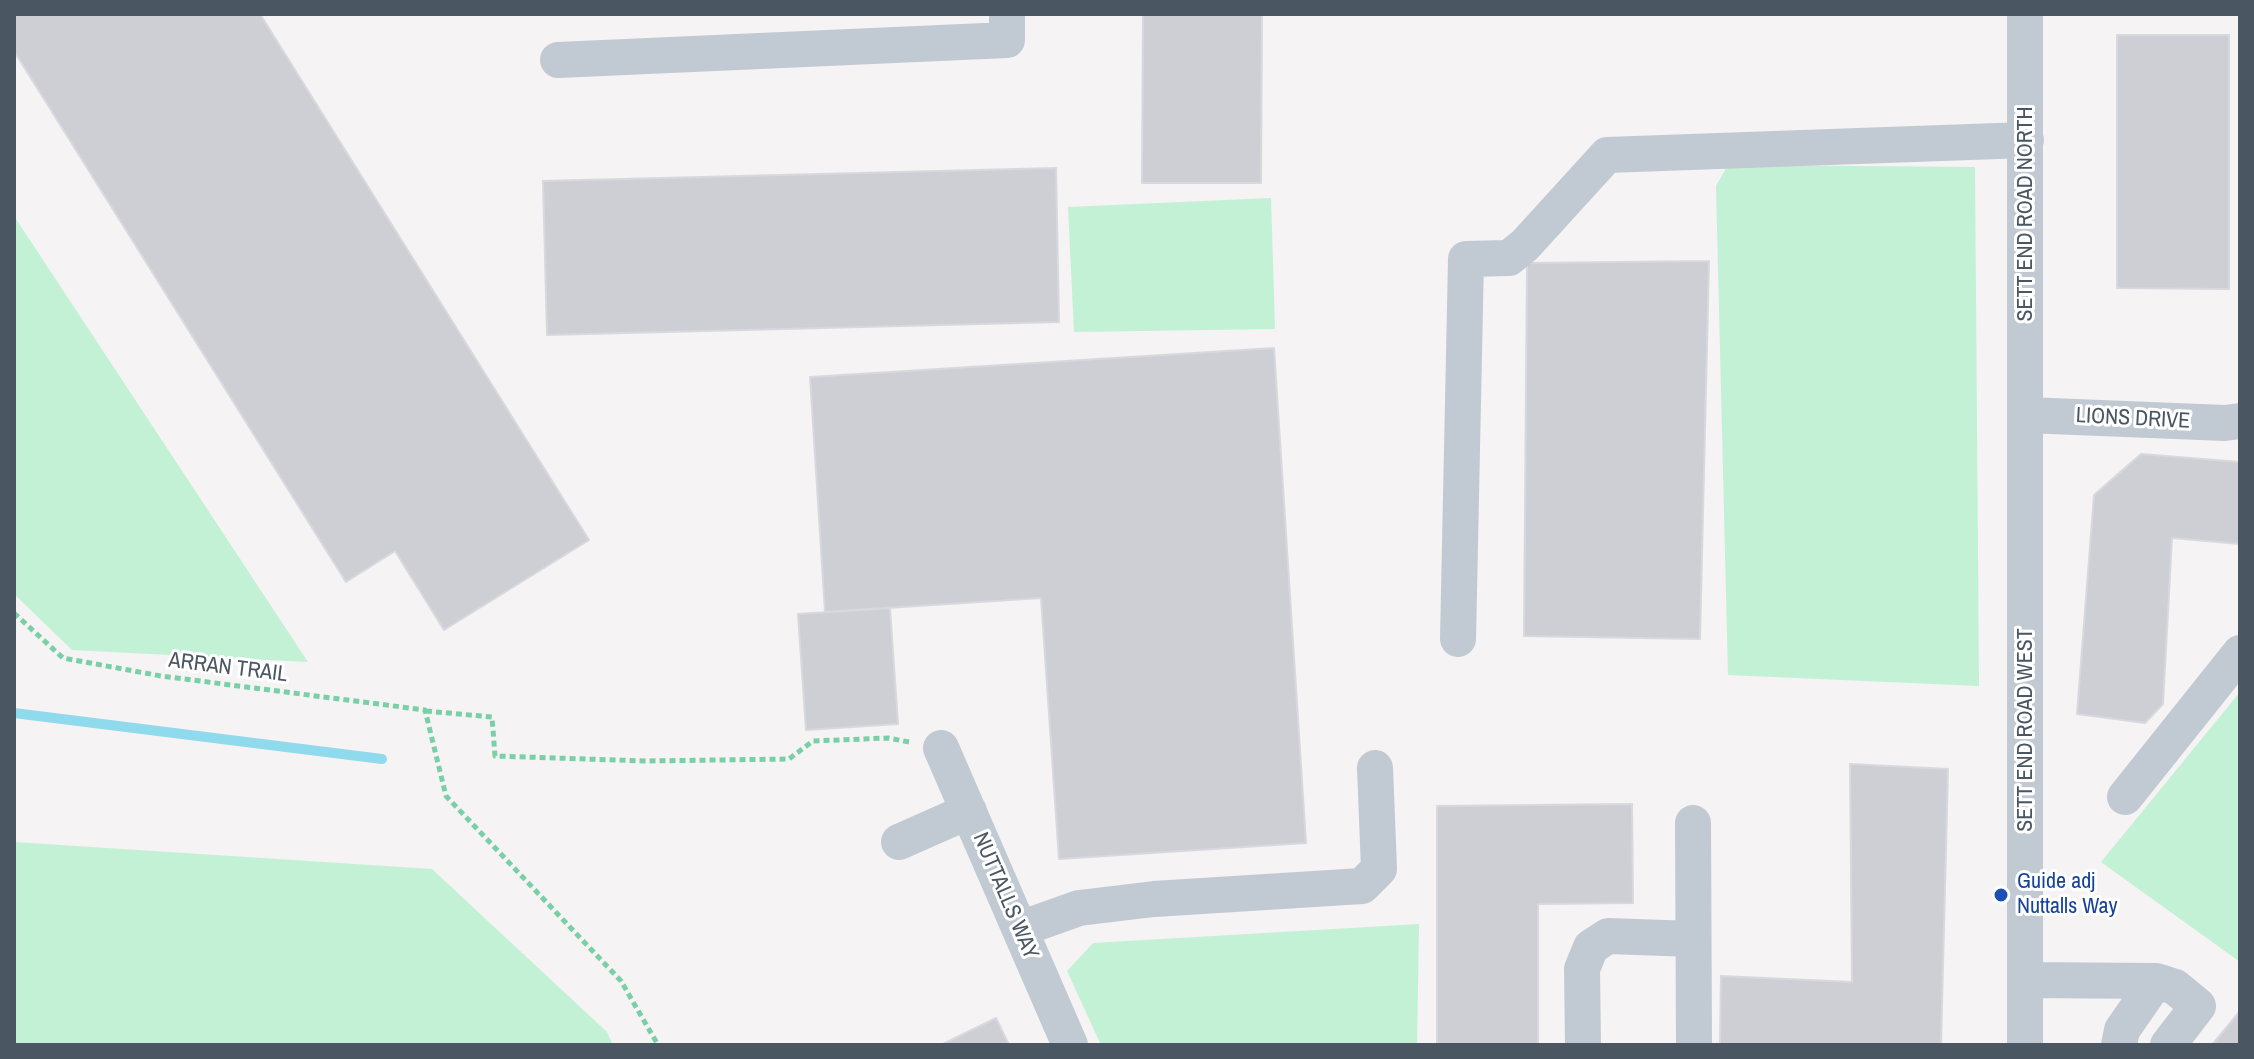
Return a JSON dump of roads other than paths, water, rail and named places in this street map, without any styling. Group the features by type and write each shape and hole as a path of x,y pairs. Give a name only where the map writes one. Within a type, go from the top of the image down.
{"street":[{"path":"558,60 1007,40 1007,14"},
{"name":"SETT END ROAD NORTH","path":"2025,14 2026,415"},
{"path":"1458,639 1466,259 1509,258 1525,245 1607,155 2026,140"},
{"name":"LIONS DRIVE","path":"2026,415 2225,423 2240,421"},
{"name":"SETT END ROAD WEST","path":"2025,1045 2026,415"},
{"path":"2125,797 2240,653"},
{"name":"NUTTALLS WAY","path":"941,748 1070,1045"},
{"path":"1020,929 1079,908 1154,899 1362,886 1379,869 1375,768"},
{"path":"899,842 969,811"},
{"path":"1693,823 1694,1045"},
{"path":"1583,1045 1582,969 1591,947 1608,936 1693,939"},
{"path":"2025,980 2156,981 2175,987 2198,1006 2168,1045"},
{"path":"2119,1045 2122,1030 2156,981"}],"waterway":[{"path":"14,713 382,759"}],"place":[{"name":"Guide adj Nuttalls Way","path":"2001,895"}]}
